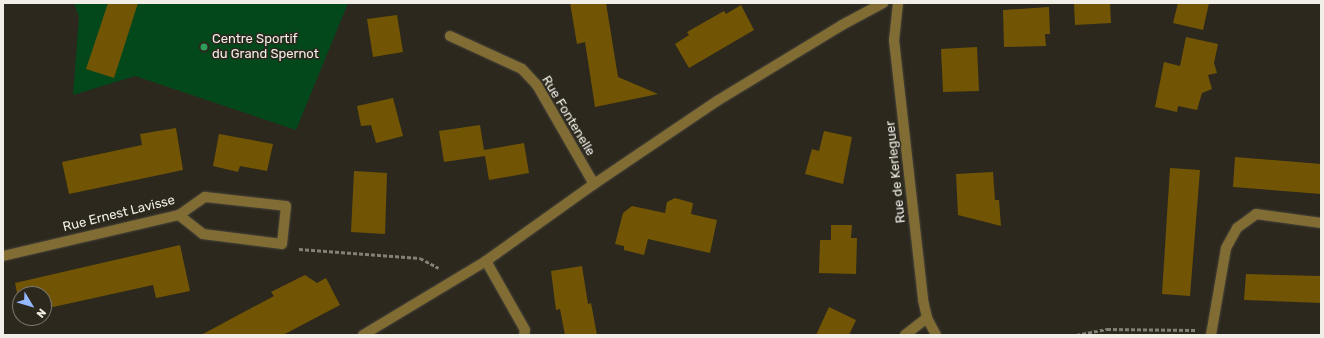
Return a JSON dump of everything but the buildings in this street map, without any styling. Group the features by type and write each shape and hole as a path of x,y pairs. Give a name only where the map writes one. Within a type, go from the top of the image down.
{"street":[{"path":"364,335 486,261 594,184 717,102 842,25 883,3"},
{"name":"Rue de Kerleguer","path":"898,3 894,40 927,318 936,335"},
{"name":"Rue Fontenelle","path":"450,36 522,69 537,85 594,184"},
{"name":"Rue Ernest Lavisse","path":"3,256 179,215 205,197 286,206 282,244"},
{"path":"1211,333 1226,248 1237,228 1256,214 1321,223"},
{"path":"179,215 203,234 282,244"},
{"path":"486,261 525,330 524,335"},
{"path":"905,335 927,318"}],"path":[{"path":"282,244 308,252 420,258 459,278"},
{"path":"1076,335 1107,329 1211,333"}],"green space":[{"name":"Centre Sportif du Grand Spernot","path":"74,3 348,3 296,130 135,76 73,95 79,17"}],"place":[{"name":"Centre Sportif du Grand Spernot","path":"204,47"}]}
